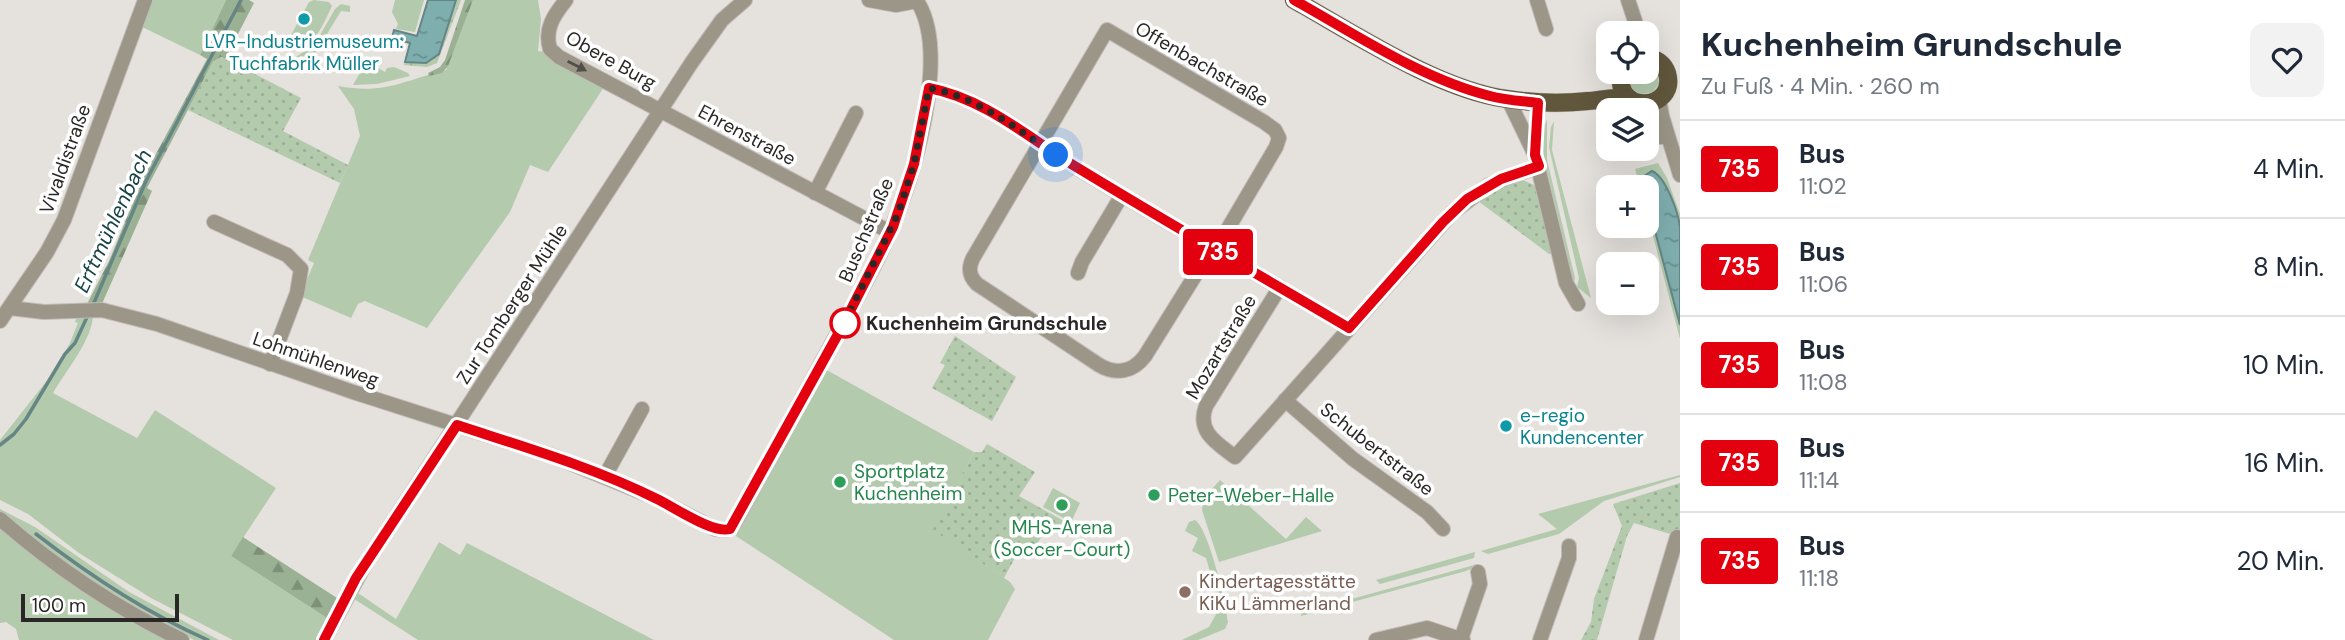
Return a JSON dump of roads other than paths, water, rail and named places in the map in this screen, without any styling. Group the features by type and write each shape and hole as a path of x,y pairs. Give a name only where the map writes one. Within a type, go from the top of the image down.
{"main road":[{"path":"1294,0 1436,76 1475,92 1538,103 1656,91"},
{"path":"1659,59 1680,60"},
{"path":"1656,91 1666,71 1659,65"},
{"path":"1569,101 1610,84"},
{"path":"1623,84 1623,91 1656,91"}],"street":[{"name":"Vivaldistraße","path":"0,321 47,253 64,220 145,0"},
{"name":"Obere Burg","path":"546,0 555,15 550,24 548,39 553,52 662,111"},
{"path":"555,15 566,0"},
{"name":"Zur Tomberger Mühle","path":"324,640 356,578 714,30 745,0"},
{"path":"869,0 896,5 917,1"},
{"path":"1537,0 1546,29"},
{"path":"1627,0 1629,21"},
{"path":"1627,0 1635,21"},
{"name":"Buschstraße","path":"727,530 735,523 842,327 890,232 914,164 929,88 931,62 928,25 917,1"},
{"name":"Offenbachstraße","path":"1041,145 1107,30 1264,122 1275,130 1279,138 1220,242 1213,249"},
{"path":"929,88 967,99 1122,195 1349,328"},
{"path":"1656,91 1678,166"},
{"path":"1508,99 1537,160 1566,283 1578,304"},
{"path":"1537,160 1538,103"},
{"name":"Ehrenstraße","path":"662,111 890,232"},
{"path":"815,193 856,113"},
{"path":"1041,145 973,258 970,274 977,284 1099,365 1120,371 1138,364 1213,249"},
{"path":"1285,400 1443,222 1467,199 1537,160"},
{"path":"1078,273 1122,195"},
{"path":"214,222 287,255 301,269 297,293 270,364"},
{"name":"Mozartstraße","path":"1280,287 1204,410 1203,424 1207,433 1236,457 1285,400"},
{"name":"Lohmühlenweg","path":"10,307 44,312 90,309 158,324 270,364 543,452 653,497 715,529 727,530"},
{"name":"Schubertstraße","path":"1285,400 1353,459 1427,512 1443,529"},
{"path":"605,476 642,409"},
{"path":"0,519 89,587 136,616 183,640"},
{"path":"1646,640 1674,570 1677,537"},
{"path":"1540,640 1569,558 1569,546"},
{"path":"1376,640 1422,628 1433,629 1462,640 1480,584 1478,572"}],"water":[{"path":"428,0 456,0 439,54 426,63 405,62 410,43 392,38 394,30 417,36"},
{"path":"1659,177 1674,204 1680,227 1680,325 1657,238 1659,238"}],"waterway":[{"name":"Erftmühlenbach","path":"93,305 146,181 241,0"},
{"name":"Erftmühlenbach","path":"0,445 14,434 26,419 65,354 75,343 88,315"},
{"path":"36,534 119,592 162,618 208,640"}],"place":[{"name":"LVR-Industriemuseum: Tuchfabrik Müller","path":"304,19"},
{"name":"Kuchenheim Grundschule","path":"845,323"},
{"name":"e-regio Kundencenter","path":"1506,426"},
{"name":"Sportplatz Kuchenheim","path":"840,482"},
{"name":"Peter-Weber-Halle","path":"1154,495"},
{"name":"MHS-Arena (Soccer-Court)","path":"1062,505"},
{"name":"Kindertagesstätte KiKu Lämmerland","path":"1185,592"}]}
